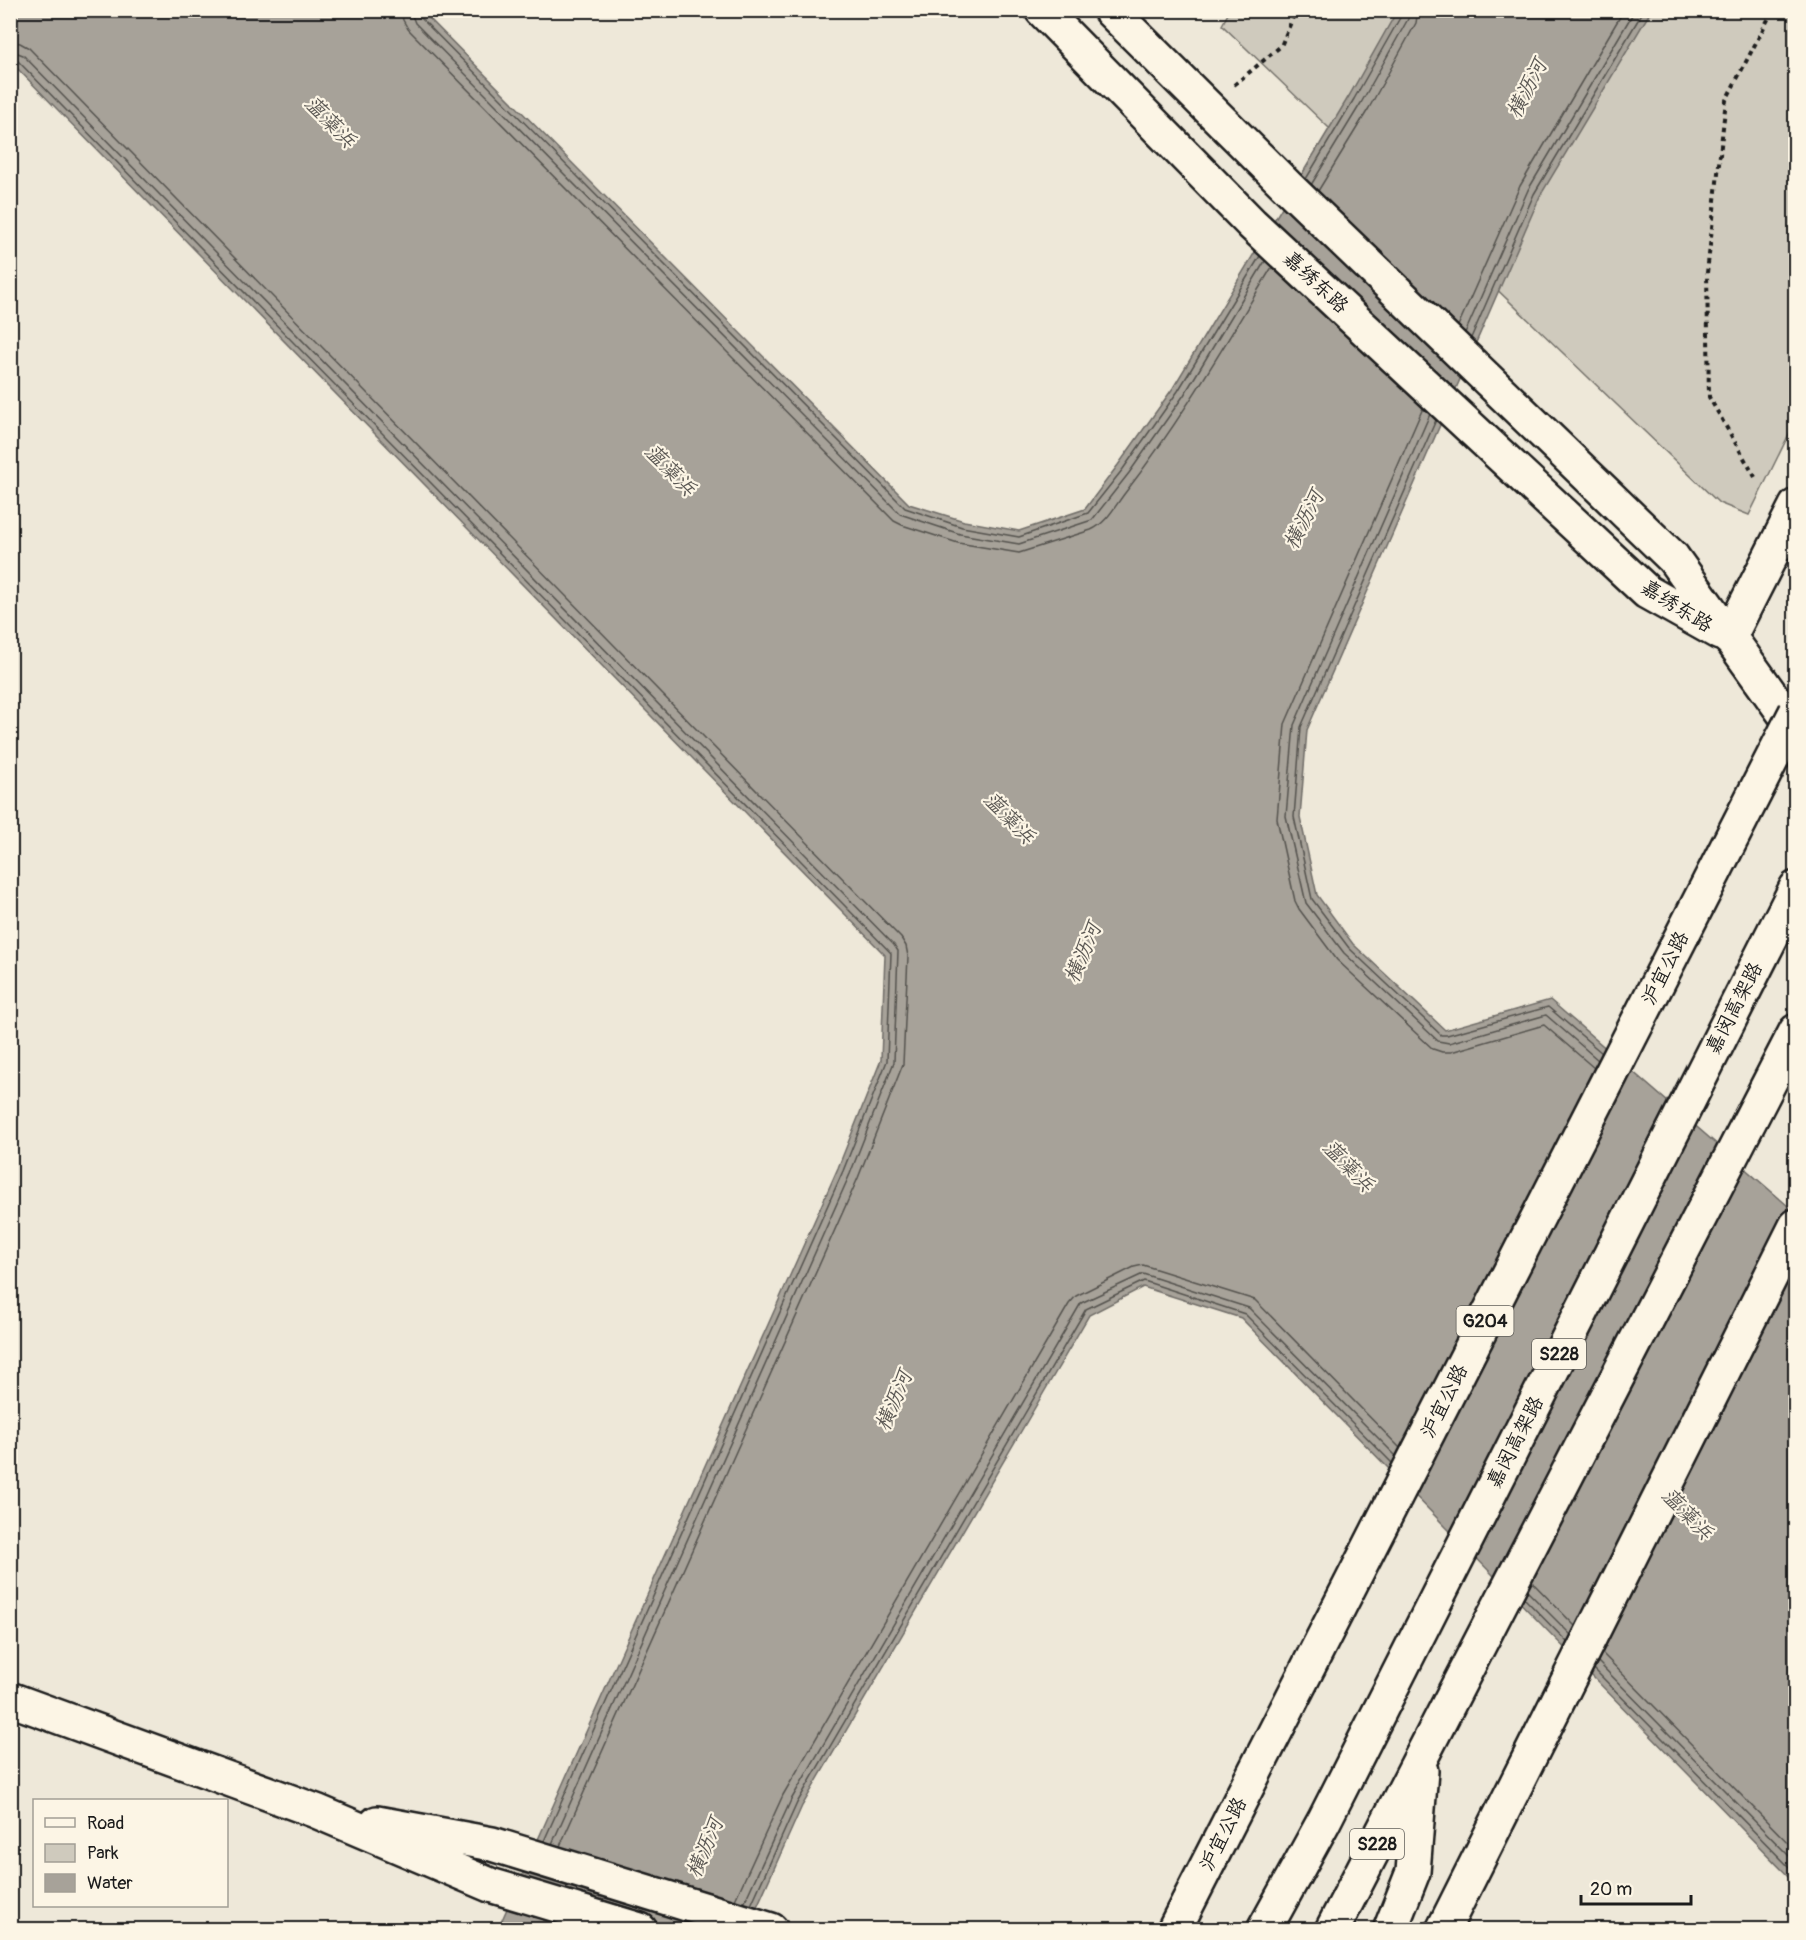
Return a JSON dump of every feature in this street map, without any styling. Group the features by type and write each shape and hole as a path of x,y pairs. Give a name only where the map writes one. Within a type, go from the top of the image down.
{"main road":[{"name":"嘉绣东路","path":"1042,10 1252,224 1647,592 1729,638"},
{"name":"嘉绣东路","path":"1110,10 1288,187 1673,558 1729,638"},
{"path":"1796,506 1729,638 1796,730"},
{"name":"沪宜公路","path":"1174,1929 1796,712"},
{"name":"嘉闵高架路","path":"1264,1929 1324,1821 1796,888"},
{"name":"S228","path":"1332,1929 1796,1031"},
{"path":"1443,1929 1796,1226"},
{"path":"10,1699 316,1811 490,1885 640,1929"},
{"path":"1390,1929 1413,1872 1422,1757"},
{"path":"316,1811 492,1844 771,1929"},
{"path":"1256,1929 1324,1821"}],"path":[{"path":"1208,107 1281,46 1296,10"},
{"path":"1755,477 1709,397 1707,273 1726,100 1773,10"}],"green space":[{"path":"1230,10 1795,11 1795,422 1749,515 1719,503 1222,25"}],"water":[{"path":"10,11 422,11 909,504 964,521 1019,531 1085,509 1118,465 1173,388 1349,96 1397,11 1651,11 1540,196 1307,730 1300,817 1317,895 1353,944 1445,1030 1550,1000 1795,1212 1795,1883 1241,1318 1143,1287 1089,1315 802,1806 747,1929 498,1929 838,1168 881,1060 885,955 11,62"}],"water label":[{"name":"横沥河","path":"1527,89"},
{"name":"蕰藻浜","path":"330,122"},
{"name":"蕰藻浜","path":"670,470"},
{"name":"横沥河","path":"1304,520"},
{"name":"蕰藻浜","path":"1009,818"},
{"name":"横沥河","path":"1083,953"},
{"name":"蕰藻浜","path":"1348,1166"},
{"name":"横沥河","path":"894,1401"},
{"name":"蕰藻浜","path":"1687,1514"},
{"name":"横沥河","path":"705,1848"}]}
